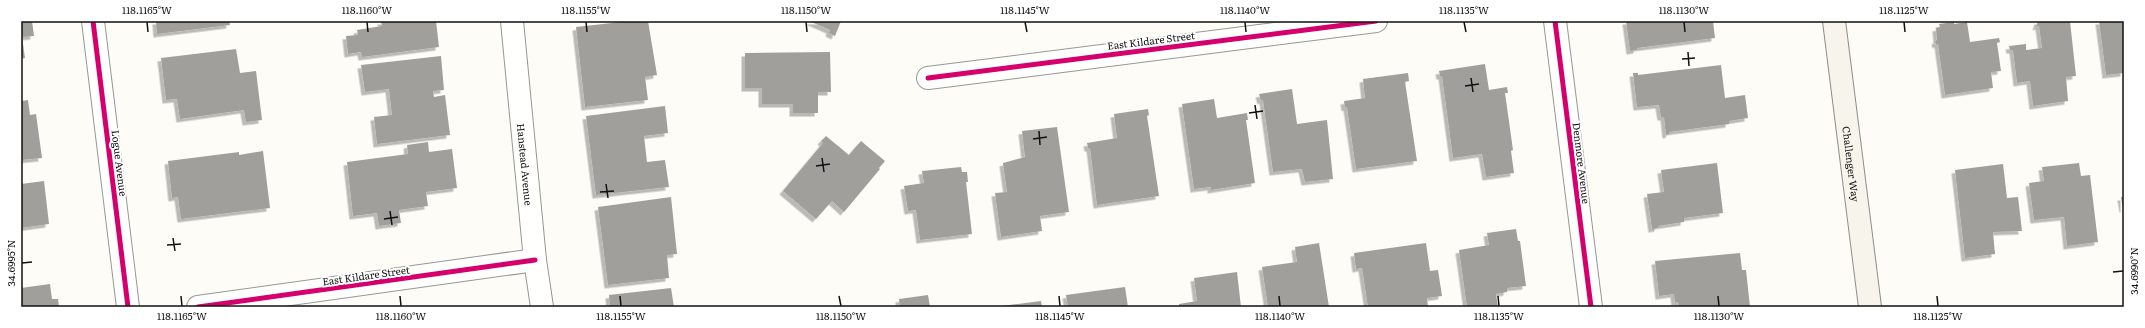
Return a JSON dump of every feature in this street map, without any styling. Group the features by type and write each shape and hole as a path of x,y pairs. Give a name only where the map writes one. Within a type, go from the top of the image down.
{"main road":[{"name":"Challenger Way","path":"1834,21 1870,307"}],"street":[{"name":"Logue Avenue","path":"93,21 128,307"},
{"name":"Hanstead Avenue","path":"512,21 542,307"},
{"name":"East Kildare Street","path":"928,78 1376,21"},
{"name":"Denmore Avenue","path":"1555,21 1591,307"},
{"name":"East Kildare Street","path":"198,307 536,260"}],"building":[{"path":"21,21 32,21 34,36 22,37 25,58 21,59"},
{"path":"156,21 229,21 230,25 157,34"},
{"path":"381,21 436,21 439,47 362,57 361,52 348,54 346,36 358,35 357,30 382,26"},
{"path":"630,21 648,21 657,75 645,77 648,100 585,107 576,27"},
{"path":"809,21 841,21 835,36 829,33 830,30"},
{"path":"1626,21 1713,21 1715,38 1637,48 1637,50 1630,51"},
{"path":"2038,21 2070,21 2076,76 2066,77 2068,101 2033,106 2030,81 2017,83 2013,50 2010,50 2009,46 2026,44 2026,50 2042,48 2039,26 2036,27"},
{"path":"2099,21 2124,21 2124,73 2106,75"},
{"path":"1954,22 1954,24 1967,22 1970,42 1999,38 2000,42 1997,43 2001,71 1991,72 1993,88 1945,95 1938,44 1936,45 1935,41 1937,40 1936,28 1940,27 1939,24"},
{"path":"236,49 240,73 256,71 262,120 246,122 244,110 180,119 177,99 166,100 161,58"},
{"path":"830,52 831,92 818,92 818,113 793,113 793,104 762,104 762,88 745,88 745,53"},
{"path":"441,56 444,90 433,91 434,97 445,95 450,135 377,144 374,117 392,115 389,89 365,92 361,65"},
{"path":"1485,64 1489,90 1507,87 1508,93 1505,93 1513,150 1511,151 1514,173 1486,177 1482,154 1453,158 1442,76 1440,76 1439,71"},
{"path":"1721,65 1725,98 1745,95 1748,118 1729,121 1729,124 1669,132 1670,134 1666,135 1664,117 1661,117 1659,105 1637,107 1633,73 1638,73 1638,75"},
{"path":"1408,73 1409,81 1405,82 1417,161 1356,169 1347,107 1345,108 1344,101 1365,98 1363,79"},
{"path":"1292,89 1297,124 1327,120 1333,179 1305,182 1302,169 1273,172 1263,100 1261,101 1259,94"},
{"path":"1214,99 1217,118 1247,113 1248,120 1246,120 1255,183 1211,190 1211,187 1194,189 1182,104"},
{"path":"28,100 30,115 36,114 42,158 21,160 21,101"},
{"path":"665,106 668,133 644,136 647,162 665,160 669,187 596,195 586,116"},
{"path":"1148,109 1149,115 1147,116 1159,196 1097,205 1090,148 1088,148 1087,143 1117,138 1114,114"},
{"path":"1057,127 1069,212 1040,216 1042,231 1001,237 995,193 1007,192 1003,163 1025,157 1022,131"},
{"path":"826,136 849,155 861,141 885,161 844,212 832,201 816,219 783,191 823,143 821,141"},
{"path":"428,142 429,152 452,149 457,188 426,192 428,206 399,210 401,223 379,226 377,213 353,216 347,162 408,154 407,145"},
{"path":"263,151 270,208 181,219 178,197 172,198 168,161 239,152 239,155"},
{"path":"1717,163 1723,213 1684,218 1684,222 1658,226 1658,228 1652,229 1647,194 1664,192 1661,170"},
{"path":"2079,163 2081,176 2090,175 2098,242 2067,246 2064,217 2034,220 2029,183 2044,181 2042,167"},
{"path":"2003,164 2007,198 2018,197 2022,231 1993,232 1995,254 1965,258 1955,170"},
{"path":"961,167 962,172 967,172 968,182 966,182 972,234 920,240 916,210 908,211 904,186 924,183 922,171"},
{"path":"44,181 49,224 21,228 21,184"},
{"path":"671,197 677,254 667,255 669,278 608,285 598,207"},
{"path":"2121,197 2124,197 2124,209 2123,209"},
{"path":"1516,229 1518,241 1520,241 1526,286 1507,288 1507,292 1496,294 1498,307 1467,307 1459,250 1489,245 1487,233"},
{"path":"1319,243 1329,307 1268,307 1262,267 1297,262 1295,247"},
{"path":"1426,243 1430,271 1438,270 1442,296 1427,298 1428,307 1368,307 1362,268 1356,269 1354,253"},
{"path":"1740,253 1742,270 1746,270 1750,307 1679,307 1678,302 1675,303 1674,294 1659,296 1655,261"},
{"path":"1237,272 1241,307 1179,307 1179,304 1197,301 1194,278"},
{"path":"50,284 52,299 58,299 59,307 21,307 21,288"},
{"path":"1125,287 1128,307 1068,307 1066,295"},
{"path":"671,288 674,307 610,307 609,295"},
{"path":"928,295 930,307 900,307 899,299"},
{"path":"1041,301 1042,307 1001,306"}],"cycle path":[{"path":"93,21 128,307"},
{"path":"928,78 1376,21"},
{"path":"1555,21 1591,307"},
{"path":"198,307 535,260"}]}
